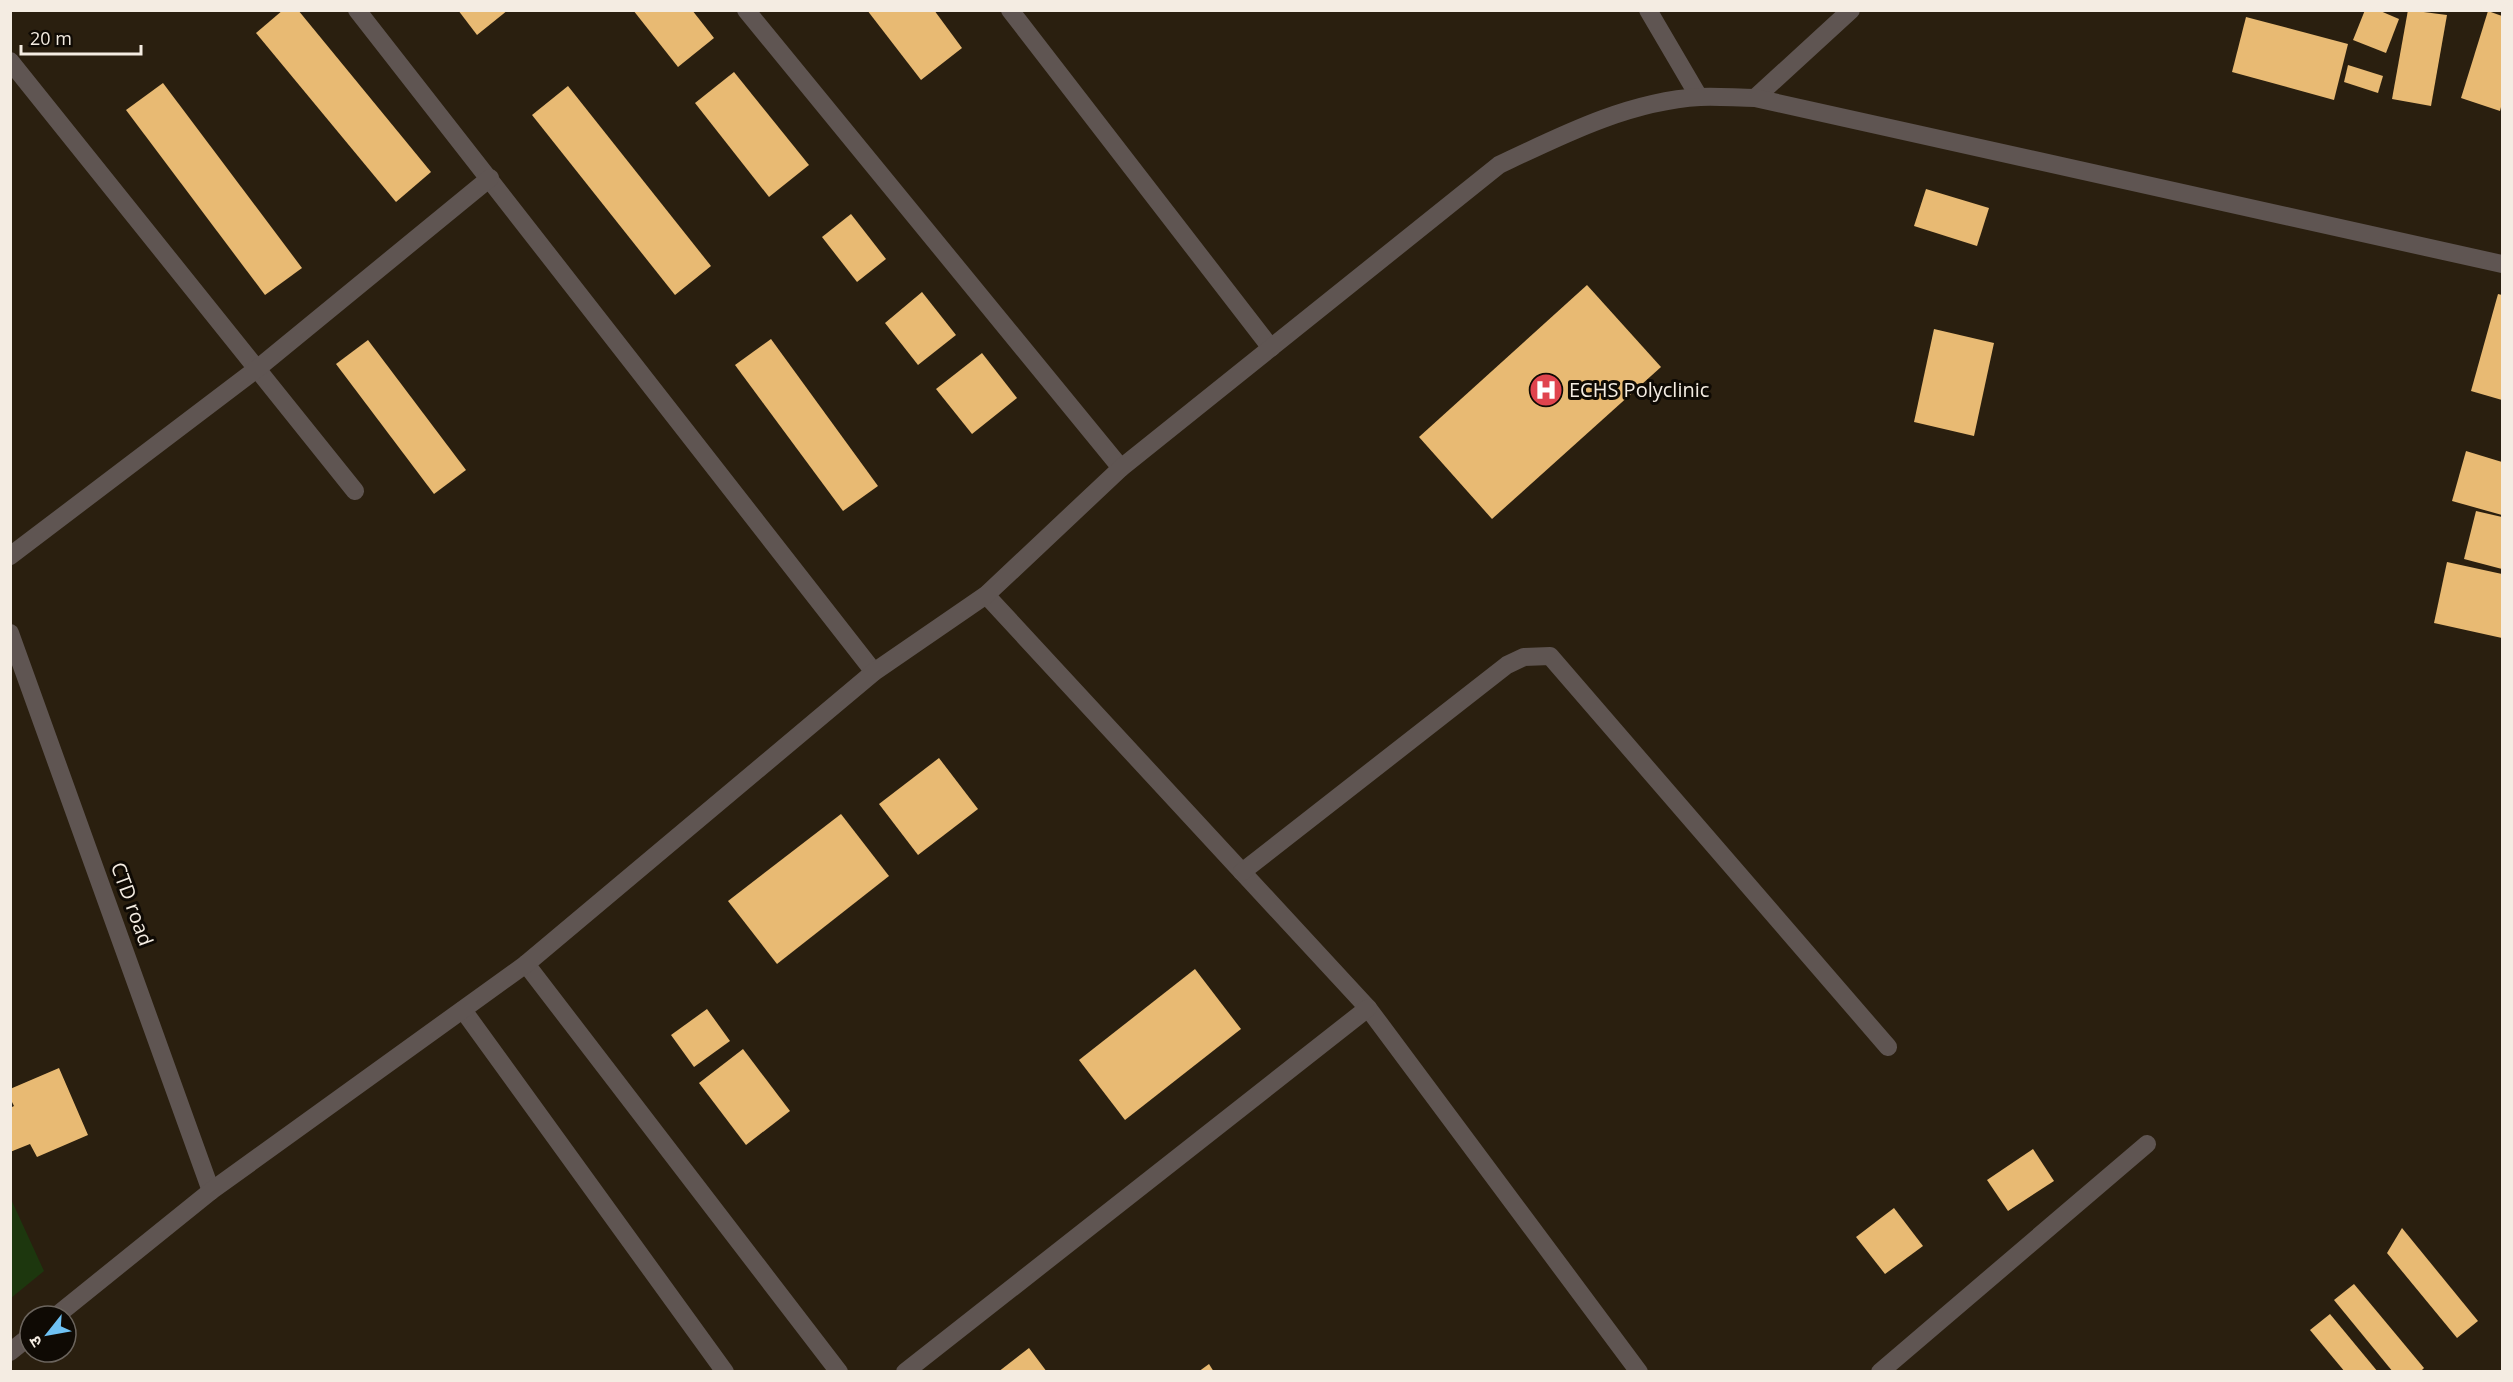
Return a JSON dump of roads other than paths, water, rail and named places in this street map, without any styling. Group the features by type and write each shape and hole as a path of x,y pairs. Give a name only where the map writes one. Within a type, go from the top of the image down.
{"street":[{"path":"357,10 874,672"},
{"path":"746,10 1121,468"},
{"path":"1010,10 1271,348"},
{"path":"1648,10 1699,97"},
{"path":"1755,98 1851,10"},
{"path":"10,62 355,491"},
{"path":"71,1304 212,1191 526,964 874,672 986,595 1121,468 1499,165 1569,132 1639,107 1699,97 1755,98 2502,264"},
{"path":"10,556 258,368 489,178"},
{"path":"986,595 1368,1008 1639,1371"},
{"name":"CTD road","path":"10,633 212,1191"},
{"path":"1242,872 1507,665 1524,657 1550,656 1888,1047"},
{"path":"526,964 839,1371"},
{"path":"905,1371 1368,1008"},
{"path":"463,1010 725,1371"},
{"path":"1880,1371 2147,1144"}],"place":[{"name":"ECHS Polyclinic","path":"1546,390"}]}
